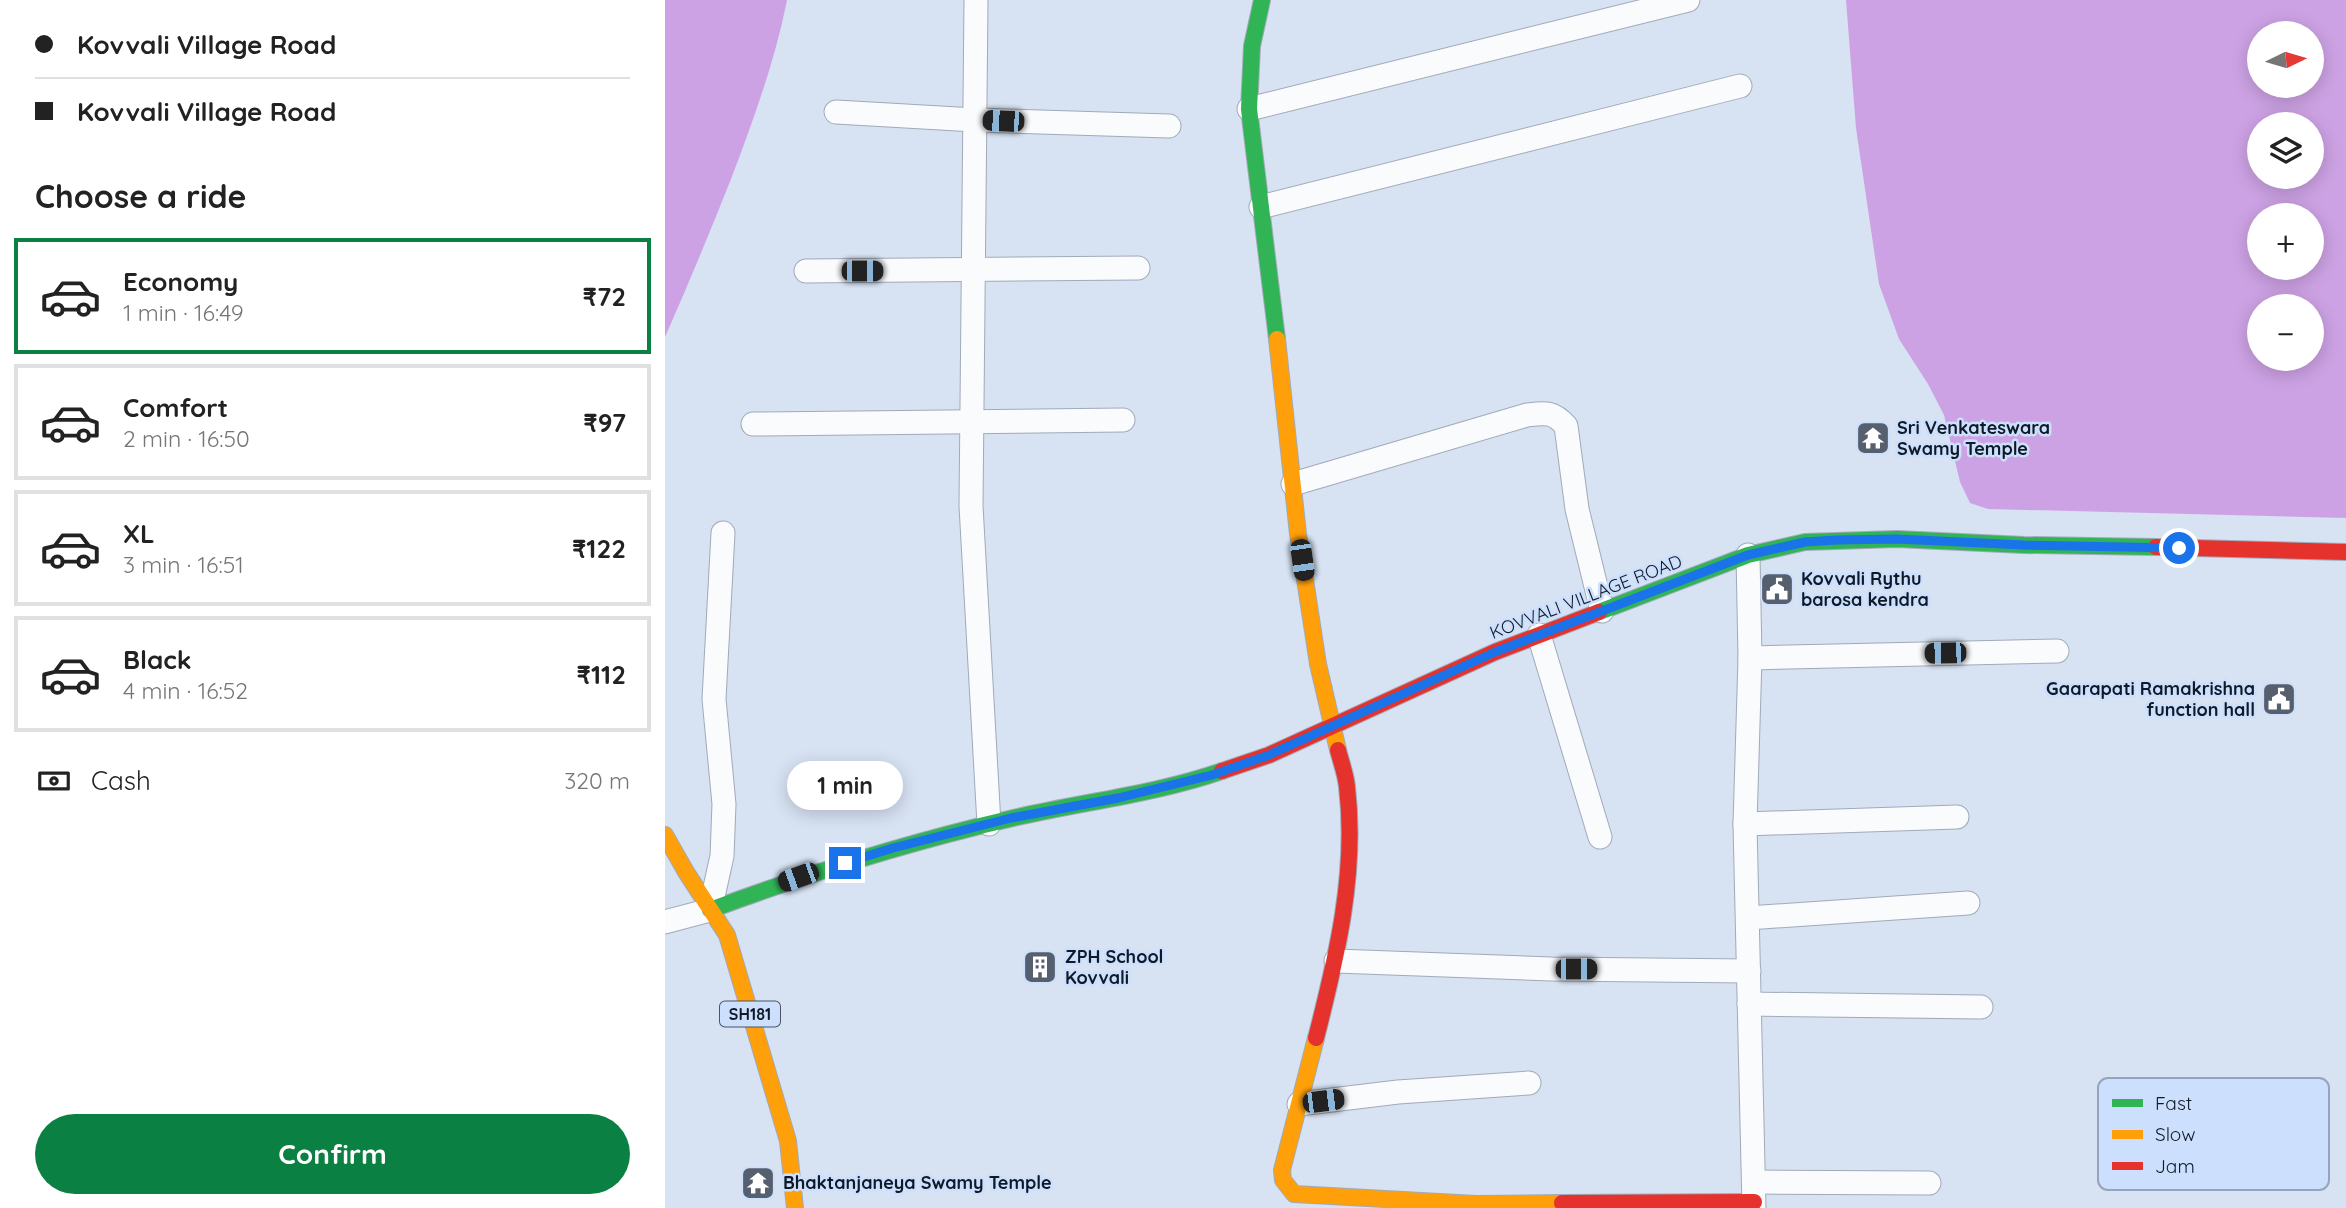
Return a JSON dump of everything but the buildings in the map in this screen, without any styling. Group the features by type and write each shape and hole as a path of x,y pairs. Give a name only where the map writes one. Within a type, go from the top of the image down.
{"street":[{"path":"976,0 971,506 989,824"},
{"path":"1248,109 1688,0"},
{"path":"1267,1 1252,46 1248,109 1293,484 1318,664 1335,726 1347,786 1350,863 1336,961 1282,1170 1283,1180 1294,1194 1476,1204 1754,1197 1929,1184"},
{"path":"1261,207 1740,86"},
{"path":"836,112 975,120 1170,126"},
{"path":"806,271 1138,268"},
{"path":"1293,484 1527,415 1545,413 1558,416 1566,426 1577,509 1602,611"},
{"path":"753,424 1123,420"},
{"path":"665,922 710,910 722,856 724,804 714,699 723,533"},
{"name":"KOVVALI VILLAGE ROAD","path":"710,910 893,848 1212,775 1269,755 1495,652 1748,555 1805,542 1897,539 2024,545 2346,552"},
{"path":"1748,555 1750,658 1745,824 1754,1197"},
{"path":"1539,635 1600,837"},
{"path":"1750,658 2057,651"},
{"path":"1745,824 1957,817"},
{"name":"SH181","path":"665,835 727,936 788,1141 795,1208"},
{"path":"1748,918 1968,903"},
{"path":"1336,961 1551,969 1749,971"},
{"path":"1749,1004 1981,1007"},
{"path":"1299,1104 1398,1092 1529,1083"}],"shaded area":[{"path":"665,0 787,0 770,68 747,135 665,337"},
{"path":"1846,0 2346,0 2346,518 1988,509 1970,503 1960,482 1944,415 1899,339 1879,284 1856,128"}],"traffic: fast":[{"path":"1262,0 1252,46 1249,109 1277,339"},
{"path":"1599,612 1748,555 1805,542 1897,539 2156,547"},
{"path":"710,910 821,871 933,838 1036,813 1170,786 1222,771"}],"traffic: slow":[{"path":"1277,339 1298,534 1318,664 1338,750"},
{"path":"665,835 727,935 788,1141 795,1208"},
{"path":"1316,1038 1282,1170 1283,1180 1294,1194 1476,1204 1562,1203"}],"traffic: jam":[{"path":"2156,547 2346,552"},
{"path":"1222,771 1269,755 1495,652 1599,612"},
{"path":"1316,1038 1338,945 1347,882 1349,819 1346,782 1338,750"},
{"path":"1562,1203 1754,1202"}],"place":[{"name":"Sri Venkateswara Swamy Temple","path":"1873,438"},
{"name":"Kovvali Rythu barosa kendra","path":"1777,589"},
{"name":"Gaarapati Ramakrishna function hall","path":"2279,699"},
{"name":"ZPH School Kovvali","path":"1040,967"},
{"name":"Bhaktanjaneya Swamy Temple","path":"758,1183"}],"route":[{"path":"845,863 1011,818 1118,798 1212,775 1269,755 1495,652 1748,555 1805,542 1897,539 2179,548"}]}
